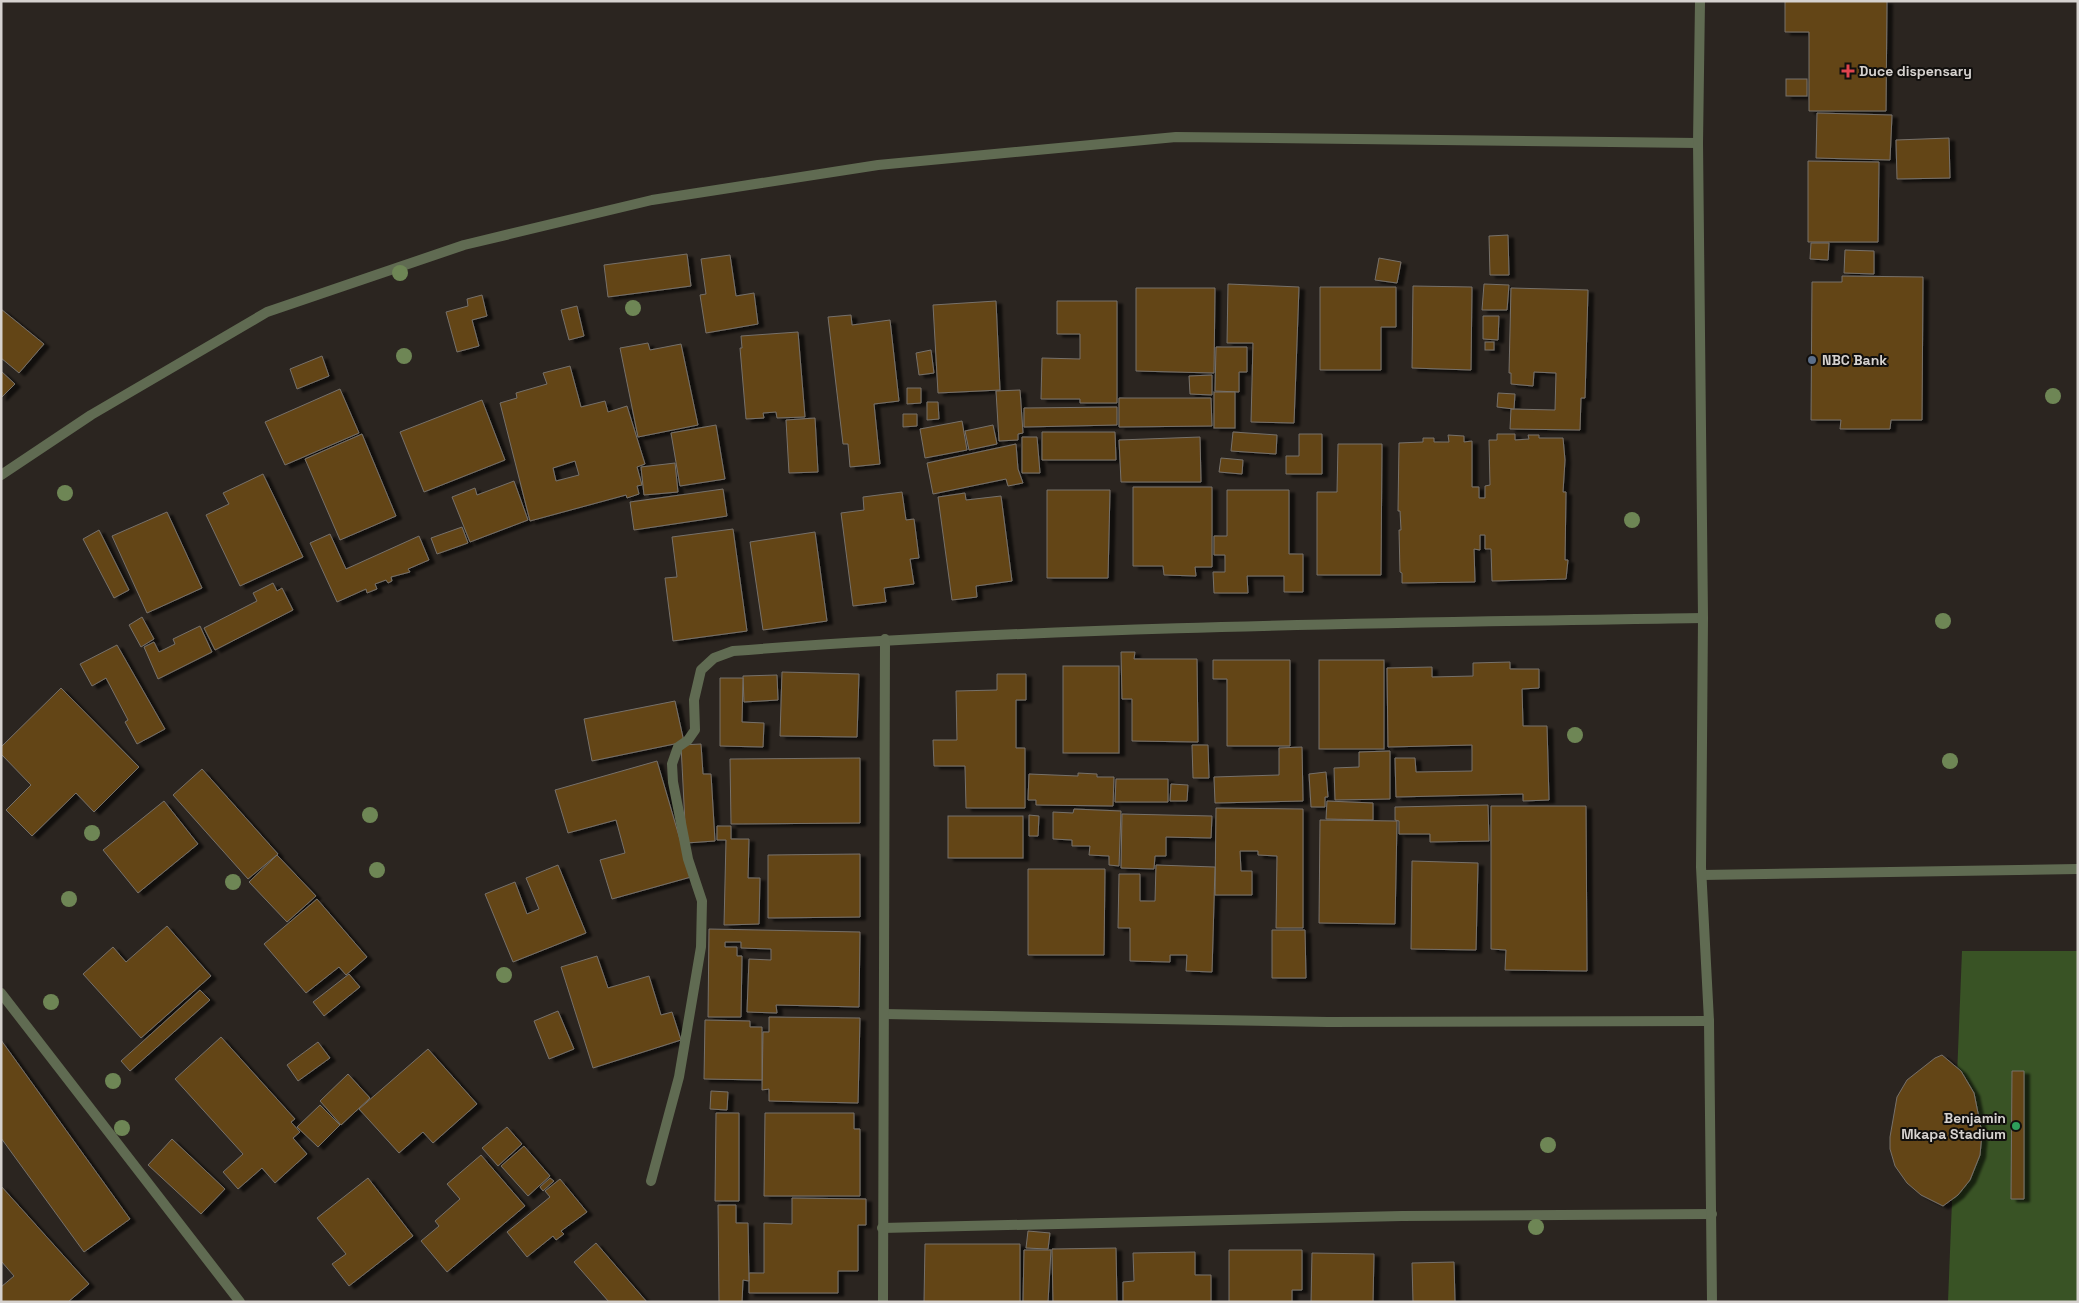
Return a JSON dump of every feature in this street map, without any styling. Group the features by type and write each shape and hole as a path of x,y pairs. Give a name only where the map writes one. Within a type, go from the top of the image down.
{"street":[{"path":"1700,1 1698,143 1703,618 1702,875 1709,1021 1712,1302"},
{"path":"1,474 92,415 267,312 464,245 652,200 878,165 1176,137 1698,143"},
{"path":"650,1181 679,1077 701,947 702,901 688,859 672,764 678,747 688,740 695,730 694,700 701,670 714,658 733,651 885,639 1291,624 1703,618"},
{"path":"883,1302 885,639"},
{"path":"1702,875 2078,870"},
{"path":"1,993 240,1302"},
{"path":"884,1014 1328,1022 1709,1021"},
{"path":"882,1228 1402,1216 1712,1214"}],"green space":[{"name":"Benjamin Mkapa Stadium","path":"1962,951 2078,951 2078,1302 1948,1302"}],"building":[{"name":"Duce dispensary","path":"1785,1 1887,1 1886,111 1809,111 1809,32 1785,32"},
{"path":"1786,79 1807,79 1807,96 1786,96"},
{"path":"1817,113 1892,115 1890,160 1816,158"},
{"path":"1949,138 1950,178 1897,179 1896,140"},
{"path":"1808,161 1879,162 1878,242 1808,242"},
{"path":"1508,235 1509,275 1490,275 1489,236"},
{"path":"1811,243 1829,243 1828,260 1810,259"},
{"path":"1845,250 1874,251 1874,274 1844,273"},
{"path":"687,254 691,286 608,297 604,265"},
{"path":"730,255 736,296 754,293 758,324 706,333 700,295 706,294 701,259"},
{"path":"1379,258 1401,262 1397,283 1375,280"},
{"path":"1842,276 1923,277 1922,420 1891,420 1890,429 1840,429 1841,420 1811,420 1812,282 1842,282"},
{"path":"1228,284 1299,287 1294,423 1251,422 1253,343 1227,343"},
{"path":"1484,284 1509,285 1507,310 1482,310"},
{"path":"1413,286 1472,287 1471,370 1412,368"},
{"path":"1320,287 1396,287 1396,327 1381,327 1381,370 1320,370"},
{"path":"1136,288 1215,288 1214,373 1136,371"},
{"path":"1511,288 1588,290 1585,398 1581,398 1580,430 1510,429 1511,409 1555,410 1556,373 1534,372 1533,386 1511,384 1511,373 1509,373"},
{"path":"482,295 487,316 472,320 479,346 457,352 446,312 468,306 467,299"},
{"path":"996,301 1000,390 938,393 933,305"},
{"path":"1057,301 1117,301 1117,403 1080,403 1080,399 1041,399 1042,358 1080,359 1080,334 1057,334"},
{"path":"577,306 584,336 569,340 561,310"},
{"path":"1,309 44,344 19,373 1,358"},
{"path":"851,315 852,325 890,320 899,401 874,404 880,464 850,467 848,444 843,444 828,317"},
{"path":"1483,316 1499,316 1498,340 1483,339"},
{"path":"798,332 805,417 777,418 776,412 763,413 764,418 746,419 740,348 742,348 741,336"},
{"path":"1485,342 1494,342 1494,350 1485,350"},
{"path":"648,343 650,350 681,344 698,425 638,437 620,348"},
{"path":"1216,347 1247,347 1247,372 1239,372 1239,392 1215,391"},
{"path":"931,350 934,373 919,375 916,353"},
{"path":"322,356 329,376 297,389 290,369"},
{"path":"570,366 581,407 605,401 608,412 627,406 645,464 637,467 642,485 637,486 639,494 627,498 626,495 530,521 500,403 517,398 516,393 547,384 543,373","holes":["575,461 579,475 556,481 553,468"]},
{"path":"1,371 15,384 1,398"},
{"path":"1212,375 1212,395 1190,394 1189,376"},
{"path":"907,388 921,388 921,403 907,404"},
{"path":"340,389 359,433 285,465 265,422"},
{"path":"1020,390 1023,433 1018,434 1018,440 999,441 996,391"},
{"path":"1214,392 1235,392 1235,428 1214,428"},
{"path":"1498,393 1515,394 1514,409 1497,407"},
{"path":"1119,398 1211,398 1212,426 1119,427"},
{"path":"482,400 505,460 424,492 400,432"},
{"path":"927,402 938,402 939,419 927,420"},
{"path":"1117,407 1117,425 1024,427 1024,408"},
{"path":"903,414 917,414 917,426 903,427"},
{"path":"815,418 818,472 789,473 786,420"},
{"path":"962,421 967,450 925,458 920,429"},
{"path":"716,425 725,479 680,486 671,433"},
{"path":"993,425 997,444 969,450 965,431"},
{"path":"1042,432 1115,432 1116,460 1042,460"},
{"path":"1233,432 1277,435 1276,454 1231,451"},
{"path":"362,434 396,516 340,540 305,459"},
{"path":"1299,434 1322,434 1322,474 1286,474 1286,456 1299,456"},
{"path":"1497,434 1515,434 1515,440 1529,439 1528,435 1539,435 1539,438 1563,438 1565,460 1563,492 1566,492 1565,560 1568,560 1566,579 1492,581 1491,549 1485,549 1485,535 1480,535 1480,550 1474,549 1475,582 1402,583 1402,573 1400,572 1400,511 1398,511 1399,443 1423,442 1423,438 1434,438 1434,442 1449,442 1448,435 1464,436 1464,442 1472,441 1472,487 1479,487 1479,498 1485,498 1485,486 1490,485 1489,440 1497,440"},
{"path":"1022,437 1037,437 1040,473 1022,473"},
{"path":"1200,437 1201,482 1121,482 1119,440"},
{"path":"1016,444 1018,469 1023,483 1008,486 1006,479 933,494 927,463"},
{"path":"1338,444 1382,444 1381,575 1317,575 1317,492 1337,492"},
{"path":"1221,458 1243,460 1242,474 1219,472"},
{"path":"675,463 678,492 644,495 641,467"},
{"path":"263,474 303,557 240,586 206,515 229,504 223,493"},
{"path":"514,481 528,520 470,542 452,497 475,488 477,495"},
{"path":"1133,487 1212,487 1212,567 1195,567 1196,576 1164,575 1163,566 1133,566"},
{"path":"723,489 727,516 634,530 630,502"},
{"path":"1047,490 1110,490 1108,578 1047,578"},
{"path":"1227,490 1289,490 1289,554 1303,554 1303,592 1284,592 1284,576 1247,576 1248,593 1214,593 1213,572 1225,572 1225,555 1214,555 1214,536 1227,536"},
{"path":"902,492 906,520 914,519 919,558 910,559 914,584 884,588 886,602 853,606 841,513 864,510 863,497"},
{"path":"965,493 966,500 1001,496 1012,581 976,586 977,597 952,600 938,497"},
{"path":"167,512 202,588 147,613 112,536"},
{"path":"462,527 468,543 437,554 431,538"},
{"path":"733,529 747,631 673,641 665,578 677,577 672,537"},
{"path":"99,530 129,590 114,598 83,539"},
{"path":"815,532 827,621 763,630 750,542"},
{"path":"330,534 346,569 419,536 429,560 408,569 410,572 391,577 392,581 388,583 386,580 375,584 377,589 367,593 366,589 337,602 310,543"},
{"path":"273,583 277,591 282,588 293,610 215,650 204,628 257,601 253,593"},
{"path":"142,617 154,639 141,647 129,625"},
{"path":"200,626 212,652 158,679 144,647 154,642 159,652 175,644 173,639"},
{"path":"117,645 165,729 137,744 125,722 128,720 106,678 92,686 80,664"},
{"path":"1121,652 1135,652 1134,659 1197,659 1198,742 1132,741 1132,699 1122,699"},
{"path":"1213,660 1290,660 1290,746 1227,746 1227,679 1213,679"},
{"path":"1319,660 1384,660 1384,749 1319,749"},
{"path":"1510,662 1510,669 1539,669 1539,688 1522,689 1523,726 1547,726 1549,800 1523,801 1523,794 1396,797 1395,758 1415,758 1416,772 1472,771 1472,745 1388,747 1387,668 1432,667 1432,677 1473,676 1473,663"},
{"path":"1063,666 1119,666 1119,753 1063,753"},
{"path":"782,672 859,674 857,737 780,736"},
{"path":"997,674 1026,674 1026,700 1016,700 1016,748 1025,748 1025,808 966,808 965,766 934,766 933,740 957,740 956,691 997,690"},
{"path":"777,675 778,700 744,702 743,676"},
{"path":"720,678 743,678 742,722 764,723 763,747 720,746"},
{"path":"61,688 139,767 94,812 76,793 32,836 6,810 31,785 1,754 1,747"},
{"path":"675,701 684,742 592,761 584,719"},
{"path":"701,744 703,774 711,774 715,841 686,843 681,745"},
{"path":"1192,745 1208,745 1209,778 1193,778"},
{"path":"1302,747 1303,801 1215,803 1214,777 1279,775 1279,748"},
{"path":"1390,751 1390,799 1335,800 1334,768 1359,767 1359,752"},
{"path":"860,758 860,823 731,824 730,759"},
{"path":"657,761 691,877 612,899 600,860 625,853 616,820 568,833 555,790"},
{"path":"202,769 278,854 248,879 173,795"},
{"path":"1326,772 1328,797 1325,797 1325,807 1311,807 1309,774"},
{"path":"1078,773 1097,774 1097,777 1114,777 1113,806 1036,805 1036,800 1028,800 1029,774 1078,776"},
{"path":"1116,779 1168,779 1168,802 1115,802"},
{"path":"1171,784 1188,785 1187,801 1170,801"},
{"path":"164,801 198,844 138,893 103,850"},
{"path":"1327,801 1373,803 1373,820 1326,819"},
{"path":"1488,805 1489,841 1430,842 1430,834 1399,834 1399,821 1395,820 1395,807"},
{"path":"1491,806 1586,806 1587,971 1505,970 1506,950 1491,949"},
{"path":"1216,808 1303,809 1303,928 1276,928 1277,856 1258,855 1258,851 1240,851 1241,871 1252,871 1252,895 1215,895"},
{"path":"1074,809 1121,811 1119,866 1109,865 1109,856 1089,855 1090,846 1072,846 1072,840 1053,839 1053,812 1073,813"},
{"path":"1122,814 1212,816 1211,838 1166,837 1166,856 1155,856 1154,869 1121,868"},
{"path":"1029,815 1039,816 1038,836 1029,836"},
{"path":"948,816 1023,816 1023,858 948,858"},
{"path":"1320,820 1397,821 1395,924 1319,923"},
{"path":"717,826 731,826 731,839 749,839 748,878 760,878 759,924 724,925 726,840 717,840"},
{"path":"860,854 860,917 768,918 768,855"},
{"path":"277,855 316,896 287,922 249,882"},
{"path":"1412,861 1478,863 1476,950 1411,949"},
{"path":"558,865 586,933 513,962 485,894 515,882 527,914 539,909 526,878"},
{"path":"1156,865 1215,867 1212,972 1186,971 1187,955 1170,955 1170,962 1130,961 1130,928 1118,928 1119,874 1140,874 1140,901 1155,901"},
{"path":"1028,869 1105,869 1104,955 1028,955"},
{"path":"317,899 367,957 346,975 339,967 306,993 264,944"},
{"path":"167,926 211,976 141,1038 83,974 113,947 126,962"},
{"path":"709,929 860,932 859,1007 776,1005 777,1013 747,1012 749,959 771,960 771,949 741,948 741,942 725,942 725,947 737,947 737,956 742,956 741,1017 708,1017"},
{"path":"1272,930 1305,930 1306,978 1272,978"},
{"path":"597,956 608,988 649,976 661,1015 672,1012 681,1040 593,1068 561,967"},
{"path":"349,974 360,987 324,1016 313,1002"},
{"path":"200,990 210,1000 130,1071 121,1061"},
{"path":"558,1011 574,1049 549,1059 534,1021"},
{"path":"769,1017 860,1018 858,1103 769,1101 769,1089 762,1090 763,1032 769,1032"},
{"path":"705,1020 750,1021 750,1027 762,1027 762,1080 704,1079"},
{"path":"221,1037 295,1119 291,1122 300,1132 293,1138 307,1154 275,1183 262,1168 238,1189 223,1172 243,1154 175,1079"},
{"path":"1,1040 130,1219 84,1252 1,1138"},
{"path":"318,1042 330,1058 298,1081 287,1065"},
{"path":"428,1049 477,1104 433,1143 423,1132 399,1153 359,1109"},
{"path":"1942,1055 1961,1071 1974,1093 1982,1133 1980,1155 1970,1180 1958,1195 1943,1206 1921,1195 1907,1183 1895,1166 1890,1149 1890,1137 1897,1097 1907,1080 1935,1058"},
{"path":"2012,1071 2024,1071 2024,1199 2011,1199"},
{"path":"348,1074 370,1098 341,1125 320,1101"},
{"path":"711,1091 728,1092 727,1110 710,1109"},
{"path":"320,1105 340,1125 318,1147 297,1127"},
{"path":"716,1113 739,1113 739,1201 715,1201"},
{"path":"765,1113 854,1113 854,1129 860,1129 860,1196 764,1196"},
{"path":"507,1127 522,1144 498,1166 482,1148"},
{"path":"172,1139 225,1189 201,1214 148,1165"},
{"path":"524,1146 550,1176 528,1196 501,1166"},
{"path":"481,1155 525,1206 447,1272 421,1241 439,1226 435,1221 460,1199 447,1184"},
{"path":"368,1178 413,1236 349,1286 332,1264 346,1254 317,1218"},
{"path":"550,1178 554,1181 543,1191 540,1187"},
{"path":"560,1179 587,1212 561,1231 564,1234 556,1240 553,1236 527,1257 507,1232 550,1197 545,1191"},
{"path":"1,1186 89,1284 68,1302 1,1302 1,1287 14,1276 1,1261"},
{"path":"792,1198 866,1199 866,1225 858,1225 858,1271 838,1271 838,1293 749,1293 749,1273 764,1273 764,1223 792,1224"},
{"path":"718,1205 736,1205 736,1223 748,1223 749,1281 743,1280 742,1302 719,1302"},
{"path":"1028,1231 1050,1233 1048,1249 1026,1248"},
{"path":"596,1243 647,1302 609,1302 574,1262"},
{"path":"925,1244 1020,1244 1020,1302 924,1302"},
{"path":"1116,1248 1117,1302 1053,1302 1052,1249"},
{"path":"1024,1250 1051,1250 1048,1302 1023,1302"},
{"path":"1229,1250 1302,1250 1302,1290 1292,1290 1292,1302 1229,1302"},
{"path":"1195,1252 1195,1275 1211,1275 1211,1302 1123,1302 1123,1282 1134,1281 1133,1253"},
{"path":"1312,1253 1374,1254 1373,1302 1311,1302"},
{"path":"1454,1262 1455,1302 1413,1302 1412,1263"}],"place":[{"name":"Duce dispensary","path":"1848,71"},
{"name":"NBC Bank","path":"1812,360"},
{"name":"Benjamin Mkapa Stadium","path":"2016,1126"}]}
